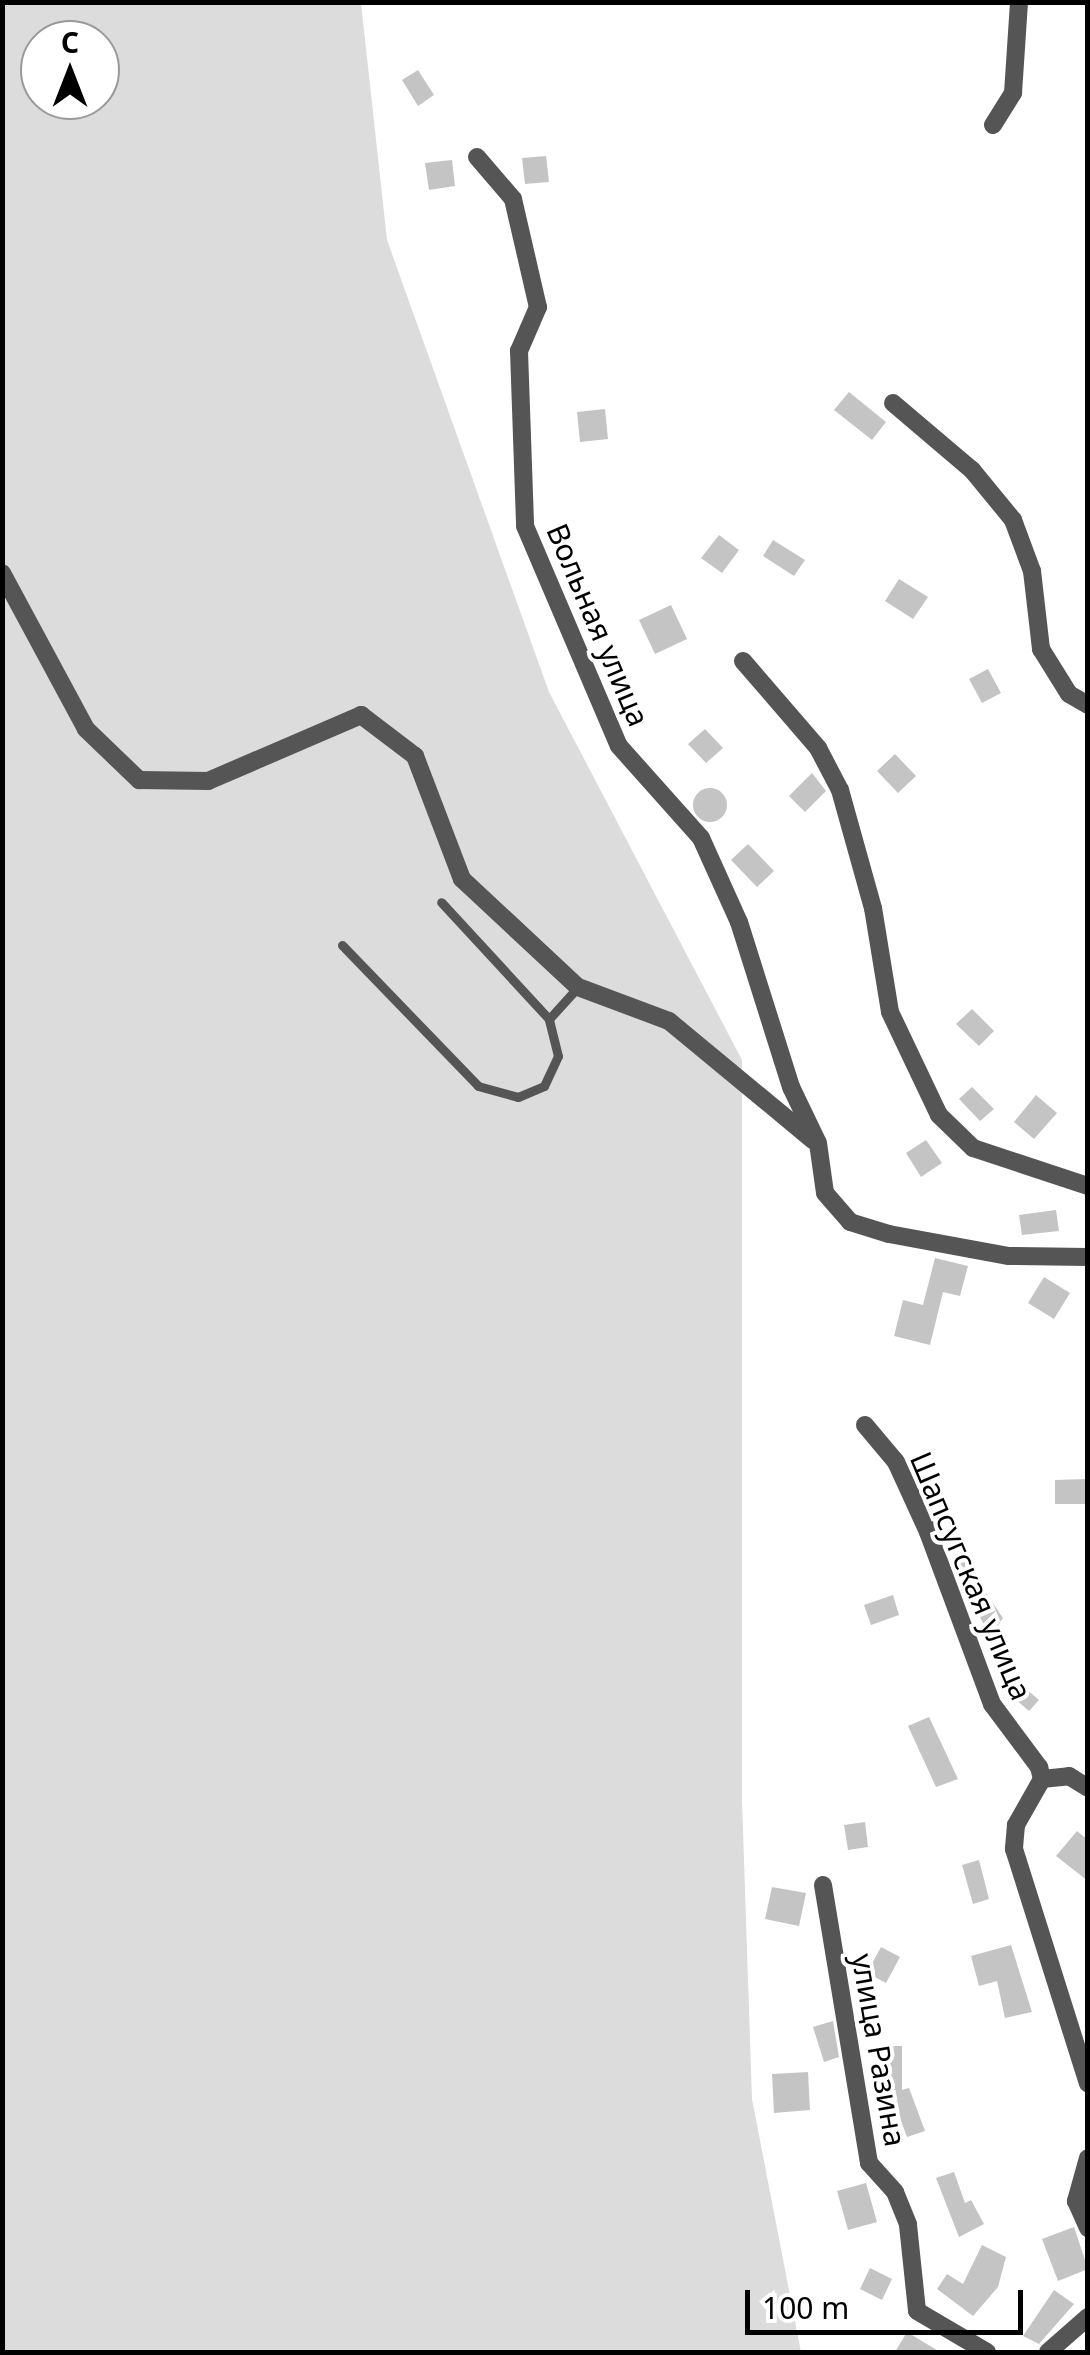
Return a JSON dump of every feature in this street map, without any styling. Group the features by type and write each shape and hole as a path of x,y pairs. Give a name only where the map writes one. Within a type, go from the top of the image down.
{"street":[{"path":"993,125 1013,93 1019,2"},
{"name":"Вольная улица","path":"477,157 513,199 538,307 519,351 531,545 619,746 701,838 818,1144 825,1193 850,1222 1009,1256 1088,1257"},
{"path":"893,403 972,470 1013,520 1032,570 1041,649 1069,694 1088,705"},
{"path":"2,572 86,729 139,780 208,781 361,715 415,756 462,879 578,987 669,1021 818,1144"},
{"path":"743,660 818,748 840,790 873,908 890,1012 939,1115 973,1148 1088,1186"},
{"name":"Шапсугская улица","path":"866,1425 896,1462 928,1532 992,1704 1042,1779"},
{"path":"1088,1788 1068,1776 1042,1779 1016,1825 1014,1849 1046,1931 1061,2018 1088,2084"},
{"name":"улица Разина","path":"823,1885 869,2163 896,2192 908,2225 917,2311 987,2352"},
{"path":"1088,2158 1076,2200 1088,2228"},
{"path":"1048,2352 1088,2316"}],"lane":[{"path":"342,945 478,1086 518,1096 544,1086 558,1056 549,1019 441,902"},
{"path":"549,1019 578,987"}],"shaded area":[{"path":"3,3 361,3 387,240 549,692 742,1060 742,1800 752,2099 801,2352 3,2352"}],"building":[{"path":"418,70 434,95 418,106 402,80"},
{"path":"546,156 549,182 525,184 522,158"},
{"path":"452,160 455,186 429,190 425,163"},
{"path":"849,392 886,422 872,440 834,410"},
{"path":"605,409 608,439 580,442 577,412"},
{"path":"719,535 739,550 722,573 701,558"},
{"path":"773,540 805,560 794,576 763,556"},
{"path":"899,579 928,597 913,619 885,601"},
{"path":"671,605 687,639 655,654 639,620"},
{"path":"988,669 1001,693 982,703 969,679"},
{"path":"705,729 723,748 706,763 688,744"},
{"path":"895,754 916,776 898,793 877,771"},
{"path":"812,773 826,791 805,812 789,796"},
{"path":"710,788 722,793 727,805 722,817 710,822 698,817 693,805 698,793"},
{"path":"748,844 774,871 757,887 731,860"},
{"path":"972,1009 994,1031 979,1046 956,1024"},
{"path":"972,1087 994,1109 980,1121 959,1099"},
{"path":"1036,1095 1057,1113 1034,1139 1014,1122"},
{"path":"926,1140 942,1163 921,1177 906,1153"},
{"path":"1056,1210 1059,1231 1022,1235 1019,1215"},
{"path":"935,1258 968,1266 960,1296 943,1292 930,1345 894,1336 903,1300 923,1305"},
{"path":"1044,1277 1070,1293 1054,1319 1028,1303"},
{"path":"1087,1479 1087,1504 1055,1504 1055,1480"},
{"path":"962,1557 1003,1618 990,1637 952,1560"},
{"path":"893,1595 899,1615 871,1625 864,1605"},
{"path":"1016,1680 1039,1700 1029,1711 1006,1691"},
{"path":"929,1717 958,1779 936,1787 908,1726"},
{"path":"865,1822 868,1847 848,1850 844,1825"},
{"path":"1077,1831 1088,1840 1088,1881 1056,1856"},
{"path":"979,1860 989,1899 973,1904 962,1865"},
{"path":"772,1887 806,1893 799,1926 765,1919"},
{"path":"1011,1945 1032,2012 1005,2018 997,1981 979,1986 971,1956"},
{"path":"881,1947 900,1957 886,1983 867,1973"},
{"path":"833,2021 839,2057 824,2062 813,2027"},
{"path":"883,2046 902,2046 902,2090 909,2088 925,2131 907,2137 883,2073"},
{"path":"808,2072 810,2110 774,2113 772,2074"},
{"path":"954,2172 965,2203 971,2200 984,2224 959,2237 936,2178"},
{"path":"866,2183 877,2222 848,2230 837,2191"},
{"path":"1074,2227 1088,2269 1058,2281 1042,2239"},
{"path":"982,2245 1006,2257 998,2287 973,2316 937,2289 947,2274 963,2284"},
{"path":"870,2268 892,2279 882,2300 860,2289"},
{"path":"1054,2290 1074,2304 1039,2344 1023,2336"},
{"path":"907,2332 940,2352 895,2352"}]}
